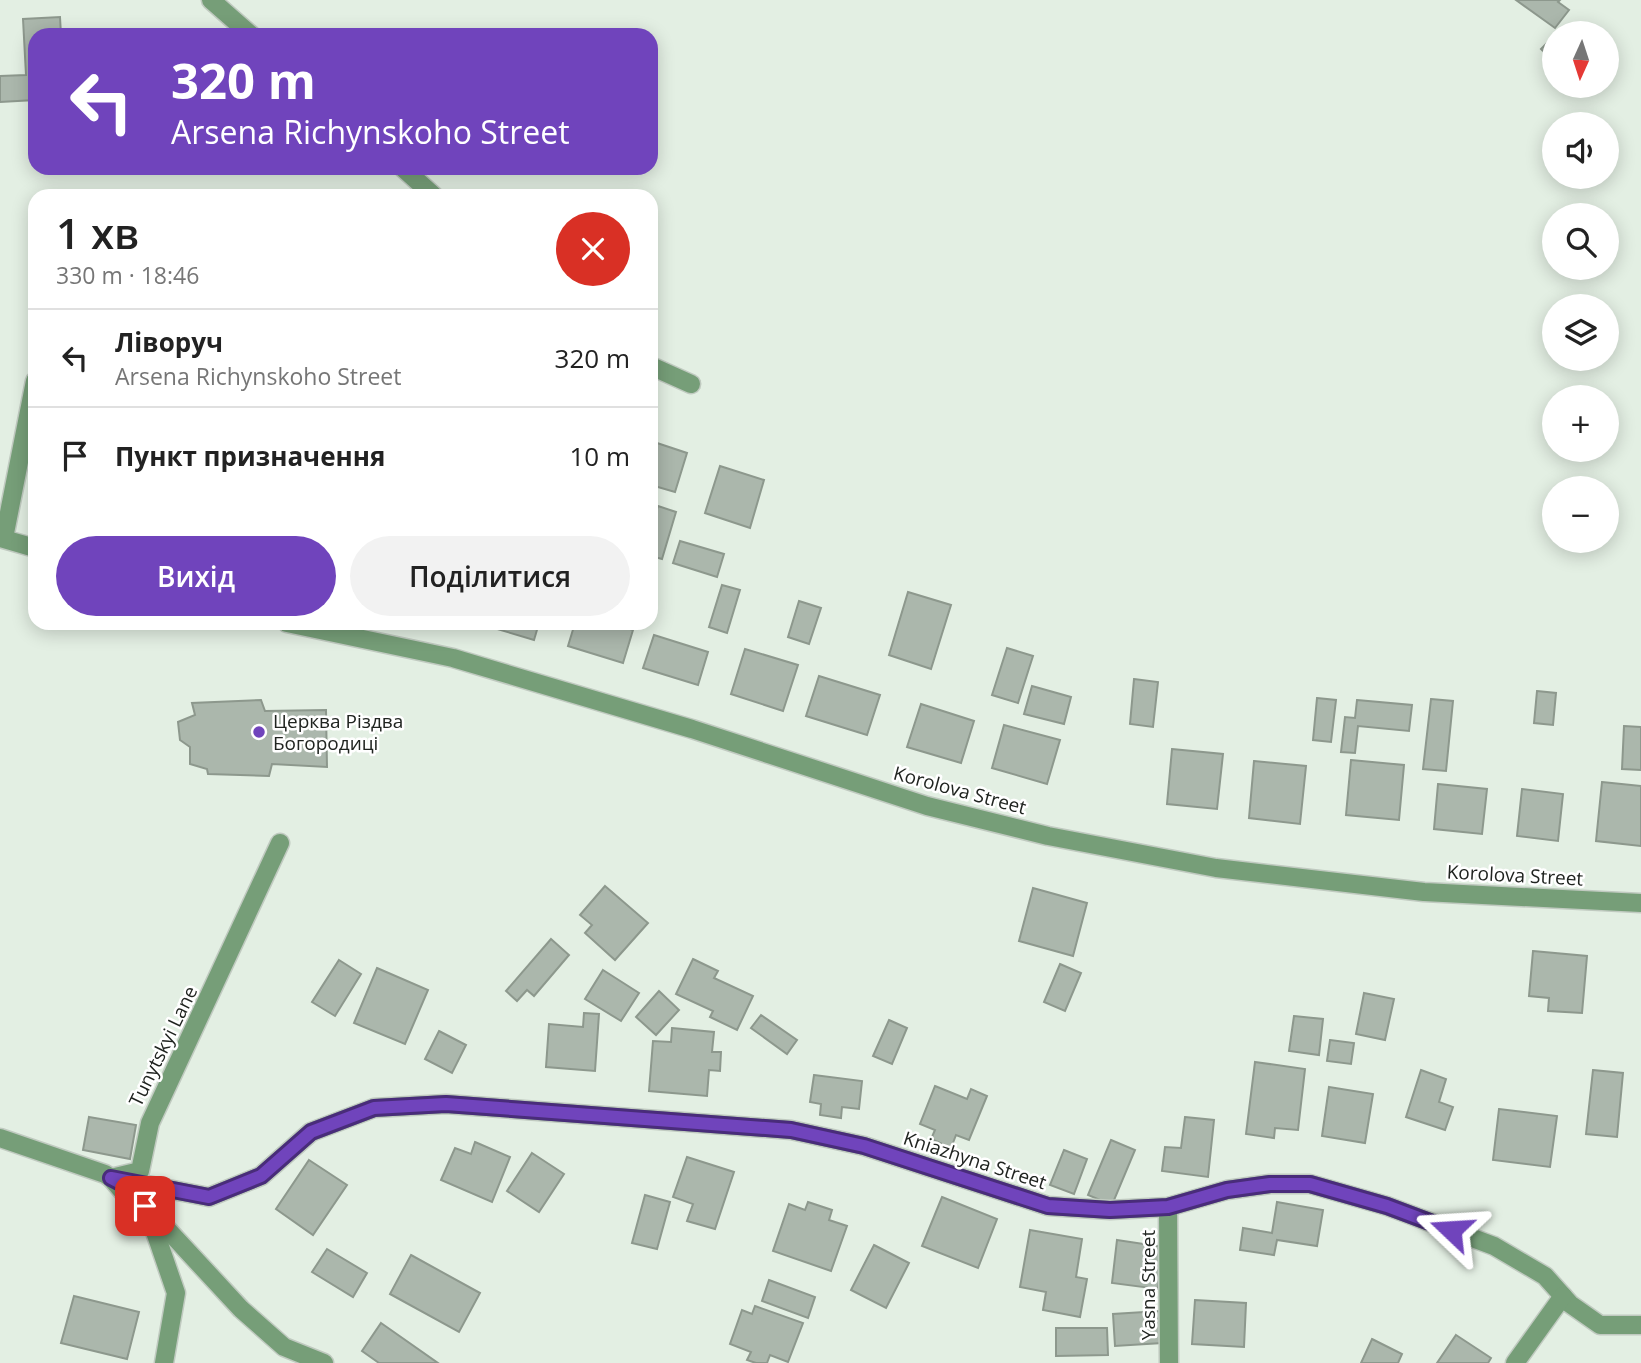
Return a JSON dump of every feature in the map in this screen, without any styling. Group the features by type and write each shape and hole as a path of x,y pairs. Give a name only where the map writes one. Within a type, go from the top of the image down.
{"street":[{"path":"211,0 243,28"},
{"path":"410,175 426,189"},
{"path":"658,369 691,384"},
{"path":"28,414 2,538 28,546"},
{"name":"Korolova Street","path":"320,630 453,658 692,729 927,806 1048,836 1216,868 1354,884 1424,891 1641,903"},
{"name":"Tunytskyi Lane","path":"111,1178 140,1171 150,1123 280,843"},
{"name":"Kniazhyna Street","path":"0,1138 111,1178 209,1197 261,1176 311,1132 374,1108 446,1104 791,1130 864,1146 1048,1206 1110,1210 1168,1207 1227,1190 1270,1184 1310,1184 1387,1206 1494,1246 1545,1276 1570,1304 1600,1325 1641,1325"},
{"path":"111,1178 153,1226 176,1293 164,1363"},
{"path":"111,1178 130,1188 241,1309 284,1347 324,1363"},
{"name":"Yasna Street","path":"1168,1207 1169,1363"},
{"path":"1515,1363 1563,1296"}],"building":[{"path":"1516,0 1560,0 1558,2 1569,10 1560,21 1545,21"},
{"path":"60,17 61,28 28,28 28,100 0,102 0,76 26,75 23,19"},
{"path":"658,443 687,453 675,492 658,487"},
{"path":"720,466 764,480 750,528 705,513"},
{"path":"658,506 676,512 662,559 658,558"},
{"path":"680,541 724,554 717,577 673,563"},
{"path":"722,585 740,590 727,633 709,627"},
{"path":"908,592 951,605 931,669 889,655"},
{"path":"799,601 821,608 809,644 788,637"},
{"path":"501,630 537,630 534,640"},
{"path":"573,630 633,630 623,663 568,646"},
{"path":"654,635 708,652 698,685 643,668"},
{"path":"1007,648 1033,656 1018,703 992,695"},
{"path":"745,649 798,665 783,711 731,694"},
{"path":"819,676 880,695 867,735 806,716"},
{"path":"1134,679 1158,682 1153,727 1130,724"},
{"path":"1032,686 1071,697 1064,724 1024,714"},
{"path":"1537,691 1556,693 1553,725 1534,723"},
{"path":"1317,698 1336,700 1331,742 1313,740"},
{"path":"1431,699 1453,701 1446,771 1423,769"},
{"path":"261,700 265,711 326,710 327,767 272,764 269,776 208,774 207,769 190,764 190,747 180,740 178,722 195,715 192,703"},
{"path":"1357,700 1412,705 1409,731 1358,726 1355,753 1341,752 1345,717 1355,718"},
{"path":"921,704 974,721 961,763 907,747"},
{"path":"1004,725 1060,740 1047,784 992,768"},
{"path":"1624,726 1641,727 1641,770 1622,769"},
{"path":"1172,749 1223,754 1217,809 1167,804"},
{"path":"1351,760 1404,765 1399,820 1346,815"},
{"path":"1254,761 1306,766 1300,824 1249,818"},
{"path":"1602,782 1641,786 1641,846 1596,841"},
{"path":"1438,784 1487,789 1482,834 1434,829"},
{"path":"1522,789 1563,794 1558,841 1517,836"},
{"path":"605,886 648,923 615,960 585,933 592,925 580,915"},
{"path":"1033,888 1087,903 1073,956 1019,941"},
{"path":"551,939 569,955 534,996 527,990 517,1001 506,991"},
{"path":"1533,951 1587,956 1582,1013 1548,1011 1549,998 1529,996"},
{"path":"693,959 718,971 714,978 753,996 737,1030 710,1017 713,1011 676,994"},
{"path":"339,960 361,974 335,1016 312,1002"},
{"path":"1060,964 1081,973 1065,1011 1044,1002"},
{"path":"377,968 428,990 405,1044 354,1023"},
{"path":"603,970 639,993 621,1021 585,999"},
{"path":"659,991 679,1010 656,1035 636,1017"},
{"path":"1364,993 1394,999 1385,1040 1356,1034"},
{"path":"584,1013 599,1014 595,1071 546,1067 549,1024 583,1027"},
{"path":"761,1015 797,1040 787,1054 751,1028"},
{"path":"1294,1016 1323,1019 1319,1055 1289,1051"},
{"path":"889,1020 907,1028 892,1064 873,1056"},
{"path":"672,1028 714,1032 712,1052 721,1052 720,1071 709,1070 707,1096 649,1091 653,1041 671,1042"},
{"path":"439,1031 466,1045 452,1073 425,1059"},
{"path":"1330,1040 1354,1043 1351,1064 1327,1061"},
{"path":"1255,1062 1305,1069 1298,1130 1275,1128 1274,1138 1246,1134"},
{"path":"1421,1070 1446,1079 1439,1102 1453,1107 1445,1130 1406,1117"},
{"path":"1593,1070 1623,1073 1617,1137 1586,1134"},
{"path":"814,1075 862,1081 859,1109 842,1107 841,1118 820,1115 821,1104 810,1102"},
{"path":"935,1086 967,1099 971,1089 987,1096 969,1140 956,1135 951,1148 931,1139 935,1130 920,1124"},
{"path":"1329,1087 1373,1094 1365,1143 1322,1136"},
{"path":"1499,1109 1557,1116 1550,1167 1493,1160"},
{"path":"89,1117 136,1125 130,1159 83,1150"},
{"path":"1185,1117 1214,1120 1208,1177 1162,1171 1165,1147 1181,1148"},
{"path":"1111,1140 1135,1150 1112,1205 1088,1195"},
{"path":"475,1142 510,1157 492,1202 441,1180 455,1148 471,1154"},
{"path":"1064,1150 1087,1159 1074,1194 1050,1185"},
{"path":"532,1153 564,1174 539,1212 507,1191"},
{"path":"687,1157 734,1172 715,1229 687,1221 693,1204 673,1197"},
{"path":"309,1160 347,1185 313,1235 276,1209"},
{"path":"645,1195 670,1202 657,1249 632,1243"},
{"path":"942,1197 997,1219 978,1268 922,1246"},
{"path":"808,1202 832,1210 829,1220 847,1226 831,1271 773,1251 789,1204 805,1210"},
{"path":"1277,1202 1323,1210 1317,1246 1277,1240 1274,1255 1240,1250 1243,1228 1272,1233"},
{"path":"1030,1230 1082,1239 1076,1277 1087,1279 1080,1317 1043,1310 1046,1292 1020,1287"},
{"path":"1117,1240 1164,1247 1158,1289 1112,1283"},
{"path":"874,1245 909,1263 886,1308 851,1290"},
{"path":"327,1249 367,1273 353,1297 312,1272"},
{"path":"411,1255 480,1293 459,1332 390,1294"},
{"path":"769,1280 815,1297 808,1318 762,1301"},
{"path":"74,1296 139,1312 127,1359 61,1343"},
{"path":"1195,1300 1246,1303 1244,1347 1192,1344"},
{"path":"755,1306 803,1323 788,1362 770,1355 767,1363 756,1363 747,1360 751,1352 730,1344 742,1310 752,1314"},
{"path":"1160,1311 1162,1343 1115,1346 1113,1314"},
{"path":"381,1323 438,1363 379,1363 362,1351"},
{"path":"1056,1328 1107,1328 1108,1355 1056,1356"},
{"path":"1456,1335 1491,1358 1488,1363 1437,1363"},
{"path":"1372,1339 1402,1354 1398,1363 1361,1363"}],"place":[{"name":"Церква Різдва Богородиці","path":"259,732"}],"route":[{"path":"145,1206 130,1188 111,1178 209,1197 261,1176 311,1132 374,1108 446,1104 791,1130 864,1146 1048,1206 1110,1210 1168,1207 1227,1190 1270,1184 1310,1184 1387,1206 1451,1230"}]}
